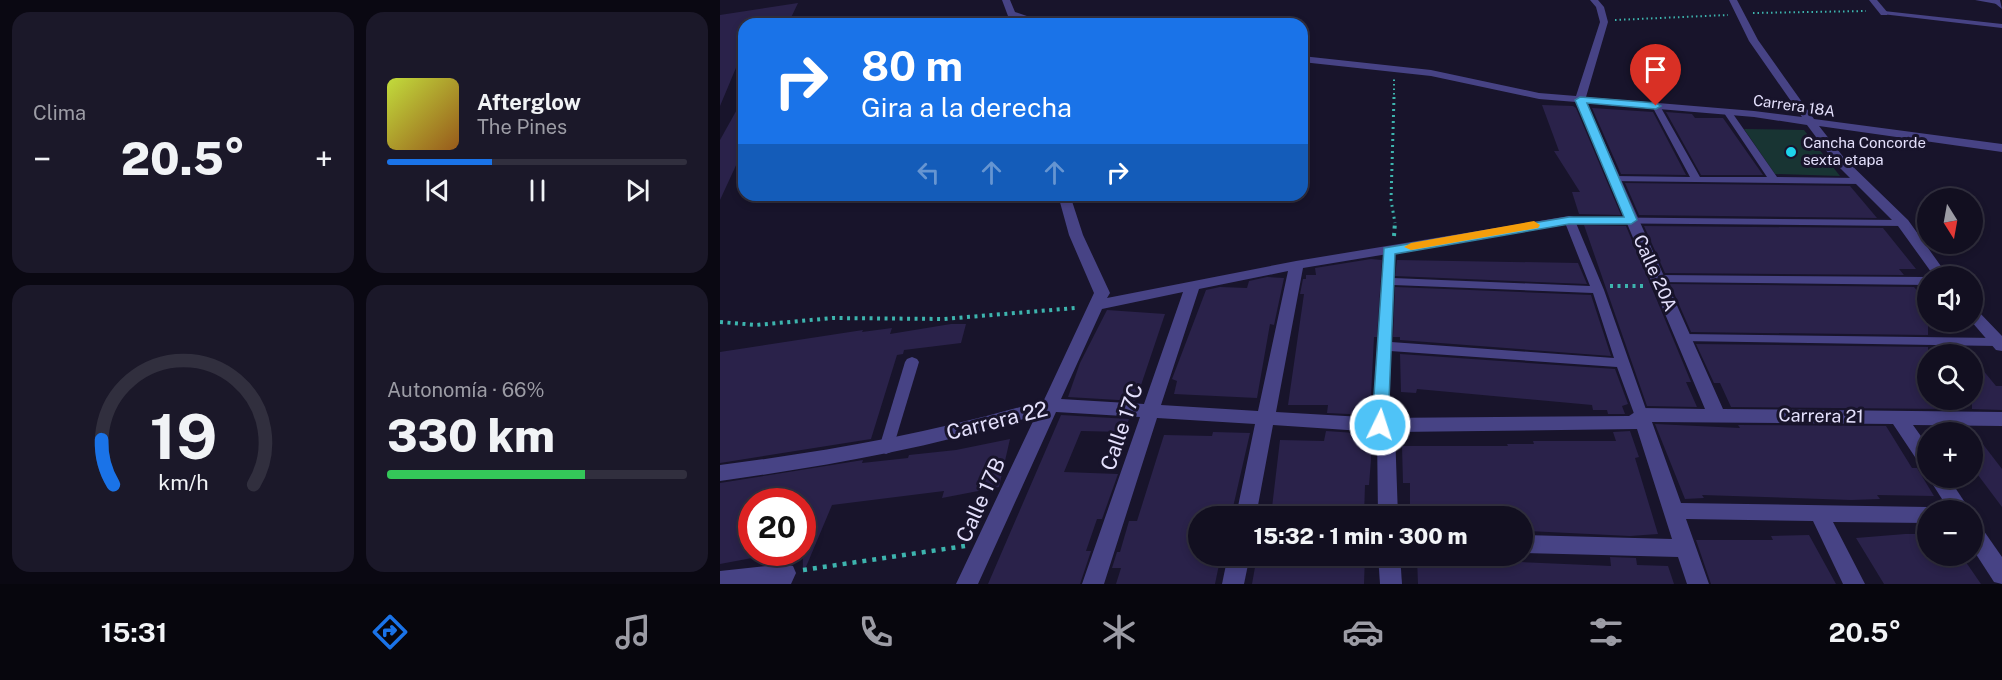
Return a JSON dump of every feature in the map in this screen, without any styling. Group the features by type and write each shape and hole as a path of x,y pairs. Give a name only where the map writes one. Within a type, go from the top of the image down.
{"street":[{"path":"1006,0 1011,14"},
{"path":"1580,100 1604,22 1600,7 1594,0"},
{"path":"1733,0 1744,17 1754,41 1823,141 1840,162 1903,223 1934,266"},
{"path":"1873,0 1884,13"},
{"path":"1007,18 1011,14"},
{"path":"1011,14 1025,18"},
{"name":"Carrera 18A","path":"1308,60 1460,78 1539,96 1728,113 2002,148"},
{"name":"Calle 20A","path":"1580,100 1716,414"},
{"path":"1066,201 1076,235 1102,293 1098,305"},
{"path":"1098,305 1296,265 1569,220"},
{"path":"1248,506 1296,265"},
{"name":"Calle 17C","path":"1093,584 1193,284"},
{"name":"Calle 17B","path":"966,584 987,543 1048,405 1098,305"},
{"path":"1983,326 2000,344"},
{"name":"Carrera 22","path":"720,473 886,448 1012,417 1048,405 1383,425 1633,423 1641,415"},
{"name":"Carrera 21","path":"1641,415 1716,414 2002,419"},
{"path":"1641,415 1698,584"},
{"path":"1898,417 1917,445"},
{"path":"1383,425 1387,506"},
{"path":"1674,511 1917,515"},
{"path":"1819,513 1854,584"},
{"path":"1533,544 1686,548"},
{"path":"1983,546 2002,575"},
{"path":"1233,584 1237,566"},
{"path":"1390,566 1391,584"},
{"path":"720,581 782,579"}],"lane":[{"path":"1978,0 1999,3"},
{"path":"1884,13 2002,26"},
{"path":"1656,106 1697,180"},
{"path":"1728,113 1774,180"},
{"path":"1613,179 1861,181"},
{"path":"1641,415 1620,363 1598,288 1569,220 1903,223"},
{"path":"1383,425 1389,251"},
{"path":"1388,281 1598,288"},
{"path":"1660,283 1917,281"},
{"path":"1684,338 2000,344"},
{"path":"1385,346 1620,363"},
{"path":"886,448 912,362"}],"path":[{"path":"1389,251 1394,241 1395,220 1391,200 1391,120 1394,83 1392,68"},
{"path":"1598,288 1660,283"},
{"path":"720,322 756,325 833,318 944,319 1098,305"},
{"path":"782,579 987,543"}],"green space":[{"name":"Cancha Concorde sexta etapa","path":"1744,129 1804,130 1840,176 1775,174"}],"building":[{"path":"798,3 791,18 738,18 738,63 720,106 720,15"},
{"path":"1542,105 1576,108 1621,215 1579,214 1572,192 1580,192 1554,151 1559,151"},
{"path":"738,108 738,161 720,200 720,140"},
{"path":"1592,108 1653,112 1686,175 1621,174"},
{"path":"1666,112 1692,114 1695,118 1723,118 1763,175 1701,175"},
{"path":"1625,183 1850,186 1877,218 1639,215"},
{"path":"1584,225 1626,226 1691,382 1686,382 1697,407 1647,406"},
{"path":"1644,226 1883,228 1916,269 1899,269 1904,275 1665,273"},
{"path":"1371,259 1382,260 1377,337 1374,337 1370,415 1327,413 1328,405 1288,405 1304,294 1300,294 1303,279 1306,279 1306,275 1316,275 1315,268"},
{"path":"1397,260 1578,263 1587,284 1395,276"},
{"path":"1267,277 1284,278 1274,325 1270,324 1257,398 1174,394 1177,381 1172,379 1206,290 1220,287 1247,288 1249,281"},
{"path":"1670,284 1914,287 1917,290 1917,332 1928,332 1928,335 1691,332"},
{"path":"1395,287 1591,295 1611,356 1400,340 1400,337 1393,337"},
{"path":"1107,310 1165,314 1135,401 1068,397 1080,363"},
{"path":"951,324 966,324 961,343 904,350 903,354 897,355 871,439 720,463 720,352 863,330 862,332 892,328 890,334"},
{"path":"1696,344 1917,347 1917,409 1731,407 1720,383 1714,383"},
{"path":"1400,354 1615,369 1628,404 1622,406 1625,414 1608,414 1607,410 1593,410 1592,405 1417,389 1416,393 1401,392"},
{"path":"1983,370 1996,386 2002,386 2002,410 1983,409"},
{"path":"1061,415 1129,419 1124,432 1081,431 1064,472 1118,474 1102,519 1097,519 1086,551 1091,551 1080,584 988,584"},
{"path":"1655,424 1740,428 1738,425 1886,426 1912,468 1917,468 1917,488 1929,488 1934,496 1877,495 1880,499 1851,500 1702,495 1704,498 1685,499"},
{"path":"1326,431 1370,434 1371,460 1369,485 1365,485 1364,506 1272,506 1280,440 1324,441"},
{"path":"1630,431 1639,457 1635,458 1658,534 1630,536 1533,531 1533,506 1410,506 1410,483 1403,483 1402,446 1508,446 1507,444 1534,444 1533,441 1616,441 1613,432"},
{"path":"1213,432 1250,433 1233,506 1188,506 1188,566 1219,566 1215,584 1116,584 1121,568 1112,568 1117,552 1120,552 1129,521 1137,521 1164,435 1212,436"},
{"path":"1010,439 999,487 942,498 944,491 832,505 816,543 816,488 738,488 738,561 720,564 720,483 863,460 862,463 956,450"},
{"path":"1983,444 2002,469 2002,507 1983,482"},
{"path":"1917,534 1917,566 1969,566 1981,584 1884,584 1856,538"},
{"path":"1809,535 1836,584 1711,584 1696,540 1773,540 1771,536"},
{"path":"1610,557 1636,558 1637,565 1668,566 1674,584 1418,584 1417,566 1476,568 1476,566 1533,566 1533,563 1611,566"},
{"path":"1255,566 1365,566 1364,584 1252,584"}],"slow traffic":[{"path":"1411,247 1534,225"}],"place":[{"name":"Cancha Concorde sexta etapa","path":"1791,152"}],"route":[{"path":"1380,425 1389,251 1569,220 1631,220 1580,100 1656,106"}]}
